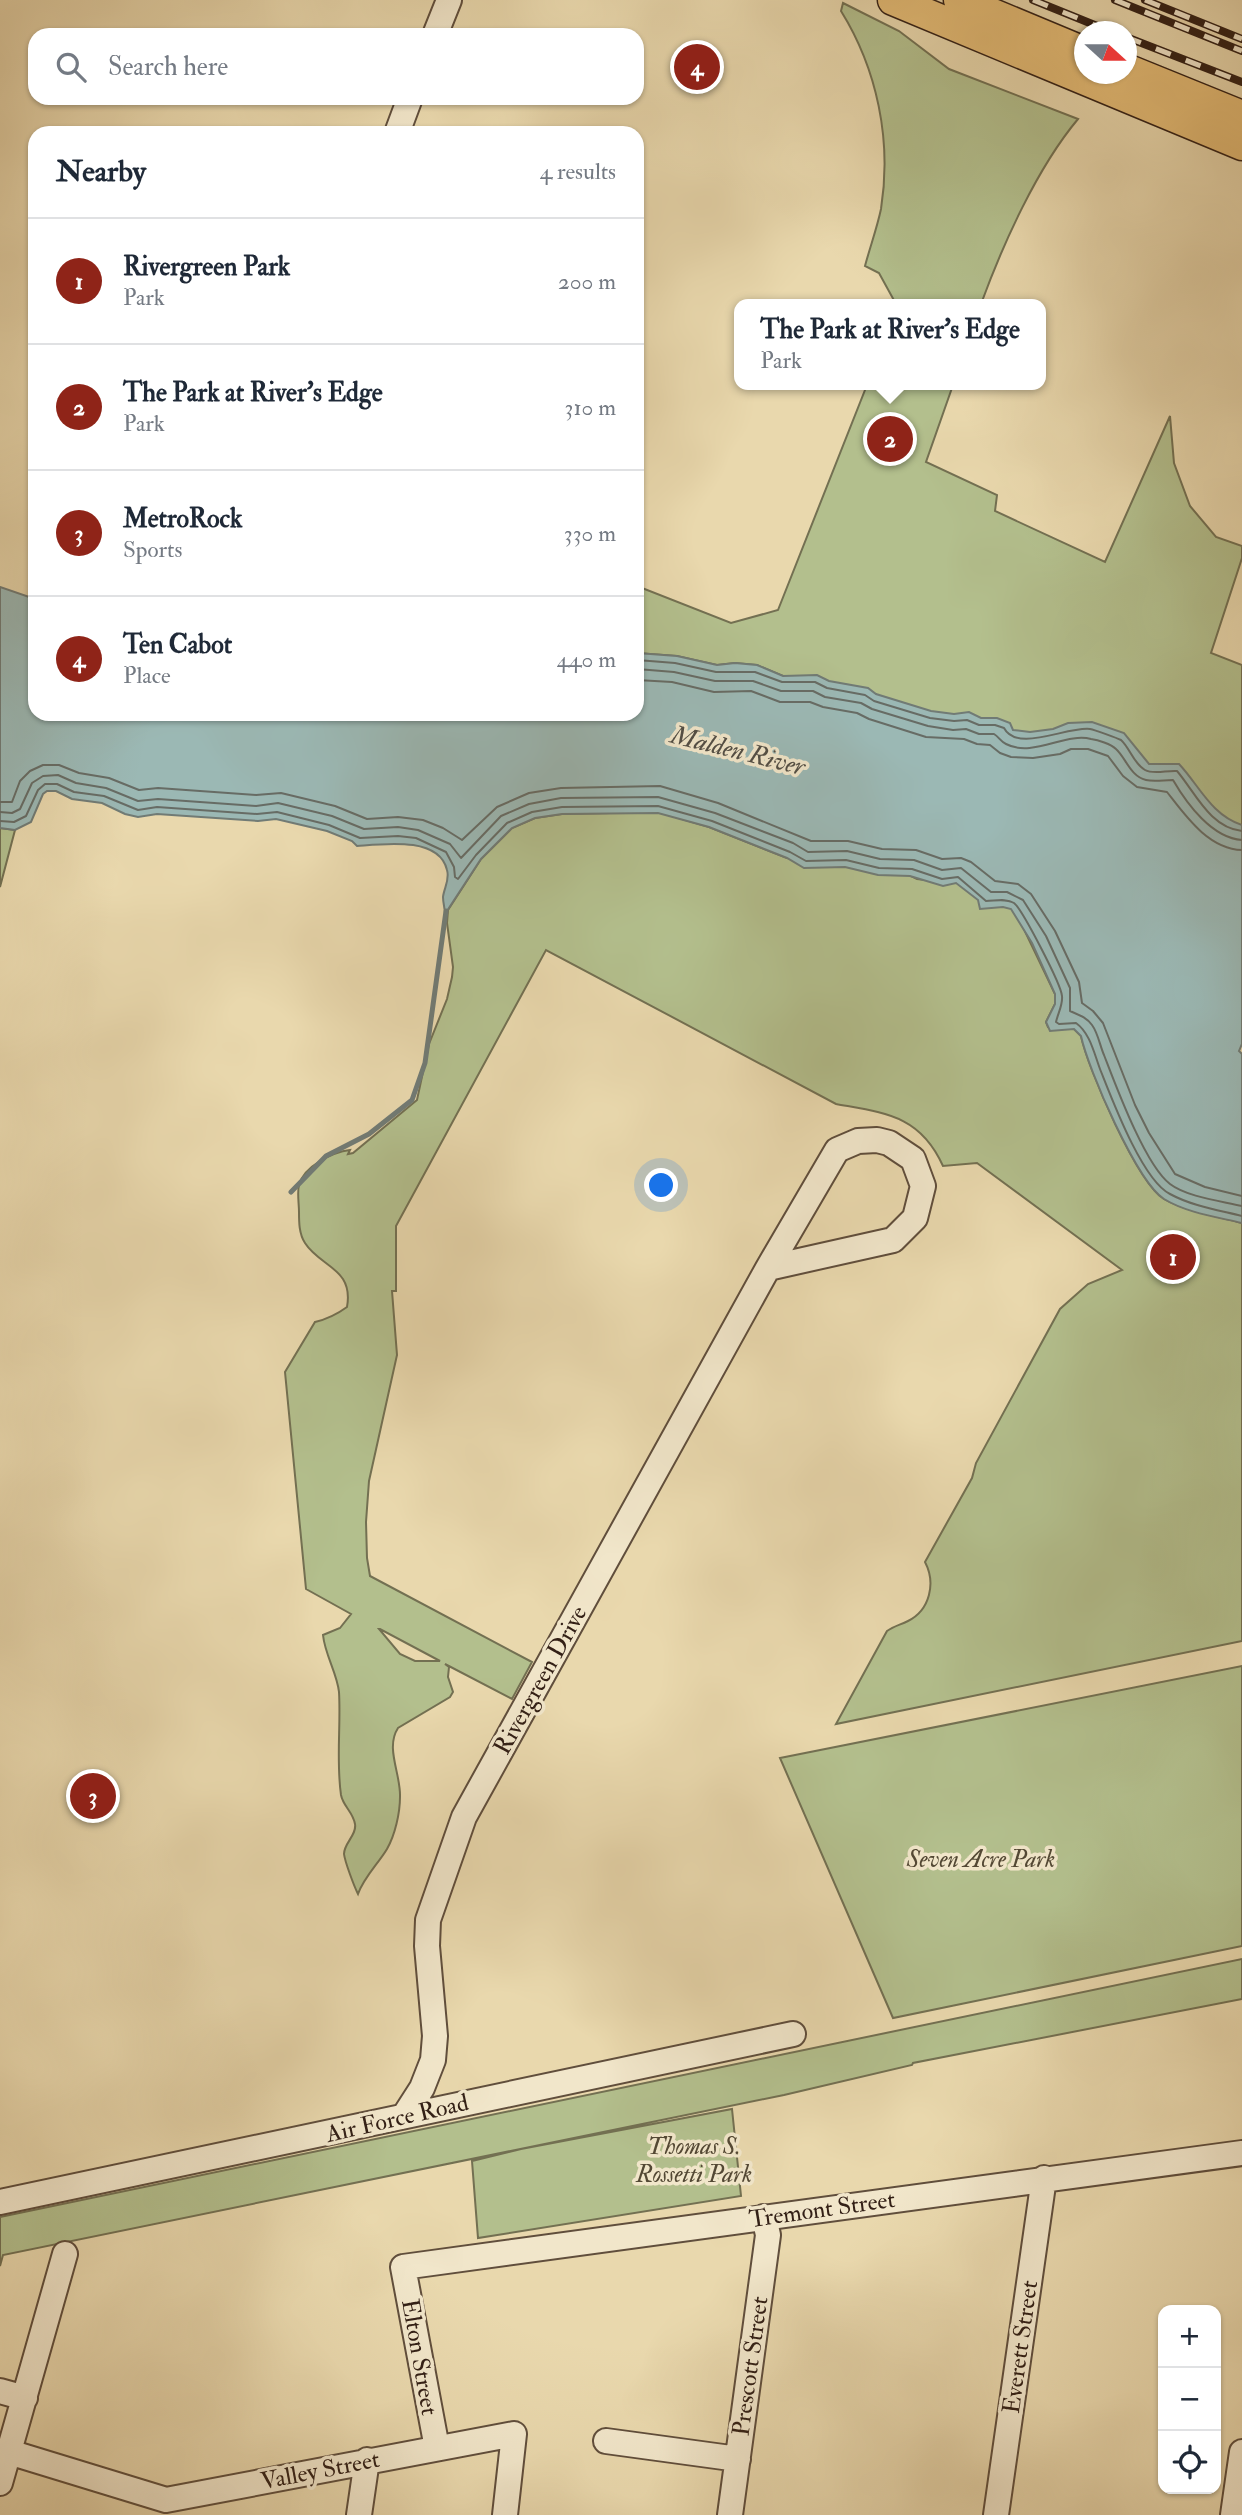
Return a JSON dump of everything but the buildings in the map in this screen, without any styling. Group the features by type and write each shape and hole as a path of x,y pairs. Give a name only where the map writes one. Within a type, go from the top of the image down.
{"main road":[{"path":"893,0 1242,145"},
{"path":"959,0 1074,48"},
{"path":"1137,73 1242,116"}],"street":[{"path":"438,28 449,0"},
{"path":"400,126 407,105"},
{"name":"Rivergreen Drive","path":"404,2116 422,2088 433,2060 435,2036 427,1946 428,1920 464,1817 768,1268 837,1150 859,1142 877,1140 889,1143 913,1159 923,1186 918,1208 915,1218 893,1240 768,1268"},
{"name":"Air Force Road","path":"0,2202 793,2034"},
{"name":"Tremont Street","path":"403,2267 1242,2153"},
{"name":"Everett Street","path":"996,2515 1044,2178"},
{"name":"Prescott Street","path":"730,2515 768,2235 764,2217"},
{"path":"0,2483 65,2254"},
{"name":"Elton Street","path":"403,2267 436,2448"},
{"path":"0,2391 25,2398"},
{"name":"Valley Street","path":"9,2452 165,2508 367,2460 514,2434 505,2515"},
{"path":"606,2441 738,2459"},
{"path":"1233,2515 1242,2452"},
{"path":"359,2515 367,2460"}],"green space":[{"path":"843,3 899,31 949,69 1078,119 1049,160 1022,207 983,299 893,299 879,273 865,266 881,209 884,183 883,131 879,106 864,57 841,11"},
{"path":"865,390 951,390 926,462 997,495 995,511 1105,562 1170,416 1174,463 1190,506 1216,537 1242,546 1242,558 1211,653 1242,665 1242,831 1145,769 931,717 783,676 757,665 717,665 677,656 644,654 644,589 731,623 778,610"},
{"path":"658,812 709,827 787,858 895,868 917,879 943,882 956,880 1009,898 1055,994 1055,1004 1046,1022 1048,1027 1074,1029 1081,1036 1093,1073 1115,1124 1153,1188 1164,1199 1182,1207 1242,1223 1242,1641 836,1724 887,1631 915,1616 926,1603 930,1579 925,1562 1060,1309 1088,1284 1122,1270 977,1163 943,1166 934,1149 912,1126 885,1114 836,1104 546,950 396,1226 396,1291 392,1291 397,1355 369,1481 366,1522 370,1576 532,1662 512,1699 445,1664 449,1667 448,1677 453,1692 450,1697 398,1728 394,1736 393,1753 400,1788 396,1824 387,1849 367,1876 358,1894 344,1854 355,1824 341,1795 339,1692 323,1635 340,1628 351,1614 306,1589 285,1372 315,1322 347,1307 348,1294 341,1276 311,1251 303,1239 299,1224 298,1188 302,1178 313,1166 336,1154 350,1150 348,1154 353,1153 417,1100 429,1044 447,999 452,977 448,910 481,859 512,828 535,818 562,814","holes":["379,1629 440,1661 415,1661 400,1654"]},
{"path":"0,828 15,830 0,887"},
{"name":"Seven Acre Park","path":"1242,1666 1242,1946 893,2018 780,1758"},
{"path":"1242,1959 1242,1999 913,2063 784,2095 3,2255 0,2266 0,2217"},
{"name":"Thomas S. Rossetti Park","path":"732,2109 741,2196 478,2238 472,2161 521,2149"}],"water":[{"name":"Malden River","path":"0,587 28,597 28,721 644,721 644,654 677,656 717,665 757,665 783,676 817,675 829,681 868,688 876,694 931,711 954,714 969,712 981,718 997,718 1010,723 1013,730 1030,732 1053,729 1068,723 1092,722 1124,733 1149,764 1179,764 1214,807 1242,825 1242,1044 1239,1051 1242,1054 1242,1223 1182,1208 1164,1199 1153,1188 1115,1124 1093,1073 1081,1036 1074,1029 1050,1031 1046,1022 1055,1004 1055,994 1032,943 1011,909 980,909 978,900 956,883 943,886 910,876 878,875 845,867 804,868 787,858 709,827 658,813 562,814 535,818 512,828 481,859 445,914 443,897 448,874 442,859 422,847 409,844 357,846 352,841 327,831 276,819 258,821 157,814 138,817 102,803 72,799 56,791 43,794 31,822 15,830 0,828"}],"waterway":[{"path":"291,1192 326,1156 369,1134 412,1100 425,1063 446,911"}],"railway":[{"path":"1033,0 1085,21"},
{"path":"1115,0 1242,51"},
{"path":"1145,0 1242,39"},
{"path":"1137,41 1242,82"}],"place":[{"name":"Ten Cabot","path":"697,67"},
{"name":"The Park at River's Edge","path":"890,439"},
{"name":"Rivergreen Park","path":"1173,1257"},
{"name":"MetroRock","path":"93,1796"}]}
